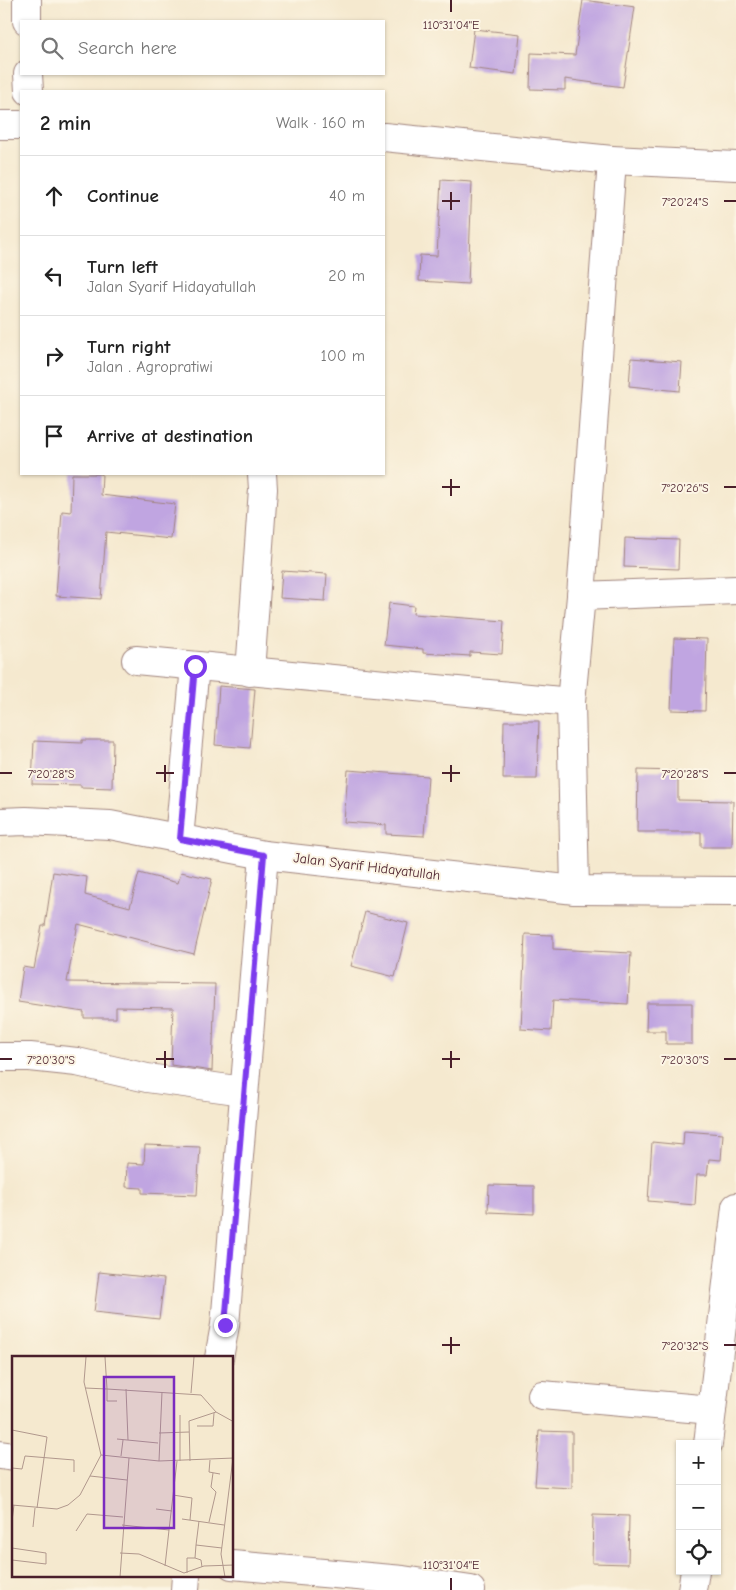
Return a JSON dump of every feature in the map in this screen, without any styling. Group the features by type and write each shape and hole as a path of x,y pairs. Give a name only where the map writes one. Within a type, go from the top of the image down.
{"street":[{"path":"27,0 27,20"},
{"path":"28,75 29,90"},
{"path":"0,125 20,126"},
{"path":"385,137 612,160 736,166"},
{"path":"575,890 571,702 582,596 612,160"},
{"path":"250,672 263,488 262,475"},
{"path":"582,596 736,590"},
{"path":"136,660 571,702"},
{"path":"180,839 195,666"},
{"name":"Jalan Syarif Hidayatullah","path":"0,822 26,821 110,825 264,855 575,890 736,891"},
{"path":"219,1356 225,1325 264,855"},
{"path":"0,1058 30,1058 77,1062 147,1078 244,1092"},
{"path":"708,1440 734,1248 736,1207"},
{"path":"542,1395 712,1410"},
{"path":"234,1565 403,1580 471,1590"},
{"path":"692,1590 694,1575"}],"building":[{"path":"583,0 635,7 623,87 565,79 565,90 530,89 531,53 575,55"},
{"path":"474,29 520,34 516,74 469,68"},
{"path":"441,180 472,182 468,284 419,281 420,255 437,256"},
{"path":"631,358 682,362 680,391 629,386"},
{"path":"72,475 102,475 101,495 175,504 171,539 106,532 101,599 56,596 62,511 71,512"},
{"path":"625,538 679,540 678,569 624,567"},
{"path":"282,571 327,574 325,601 280,598"},
{"path":"389,603 414,606 413,614 504,621 502,654 470,652 470,656 423,653 423,649 384,645"},
{"path":"674,638 707,639 705,711 671,710"},
{"path":"219,686 255,689 250,748 215,745"},
{"path":"504,721 539,721 537,779 503,779"},
{"path":"82,740 113,740 112,788 32,784 34,741 82,743"},
{"path":"348,770 428,776 424,836 386,834 386,825 344,822"},
{"path":"638,770 678,771 678,800 733,801 732,847 701,847 701,832 637,832"},
{"path":"53,872 87,877 85,895 130,907 139,873 178,883 181,872 212,879 194,954 78,924 67,982 215,984 212,1071 171,1065 173,1008 116,1007 116,1018 84,1018 84,1012 18,1002 23,967 34,969 42,926 45,926"},
{"path":"365,912 408,923 395,977 351,966"},
{"path":"525,934 553,935 553,949 631,953 628,1004 553,1000 551,1031 521,1029"},
{"path":"647,1003 692,1003 692,1044 666,1044 666,1031 646,1031"},
{"path":"684,1131 723,1134 721,1160 709,1159 707,1175 697,1175 695,1205 648,1201 652,1142 683,1145"},
{"path":"145,1145 200,1147 197,1195 142,1193 142,1188 126,1187 127,1163 144,1164"},
{"path":"489,1185 534,1186 534,1214 488,1212"},
{"path":"99,1272 164,1279 159,1319 94,1312"},
{"path":"539,1431 572,1432 572,1488 535,1486"},
{"path":"593,1515 629,1516 628,1564 592,1563"}],"route":[{"path":"195,666 180,839 264,855 225,1325"}]}
